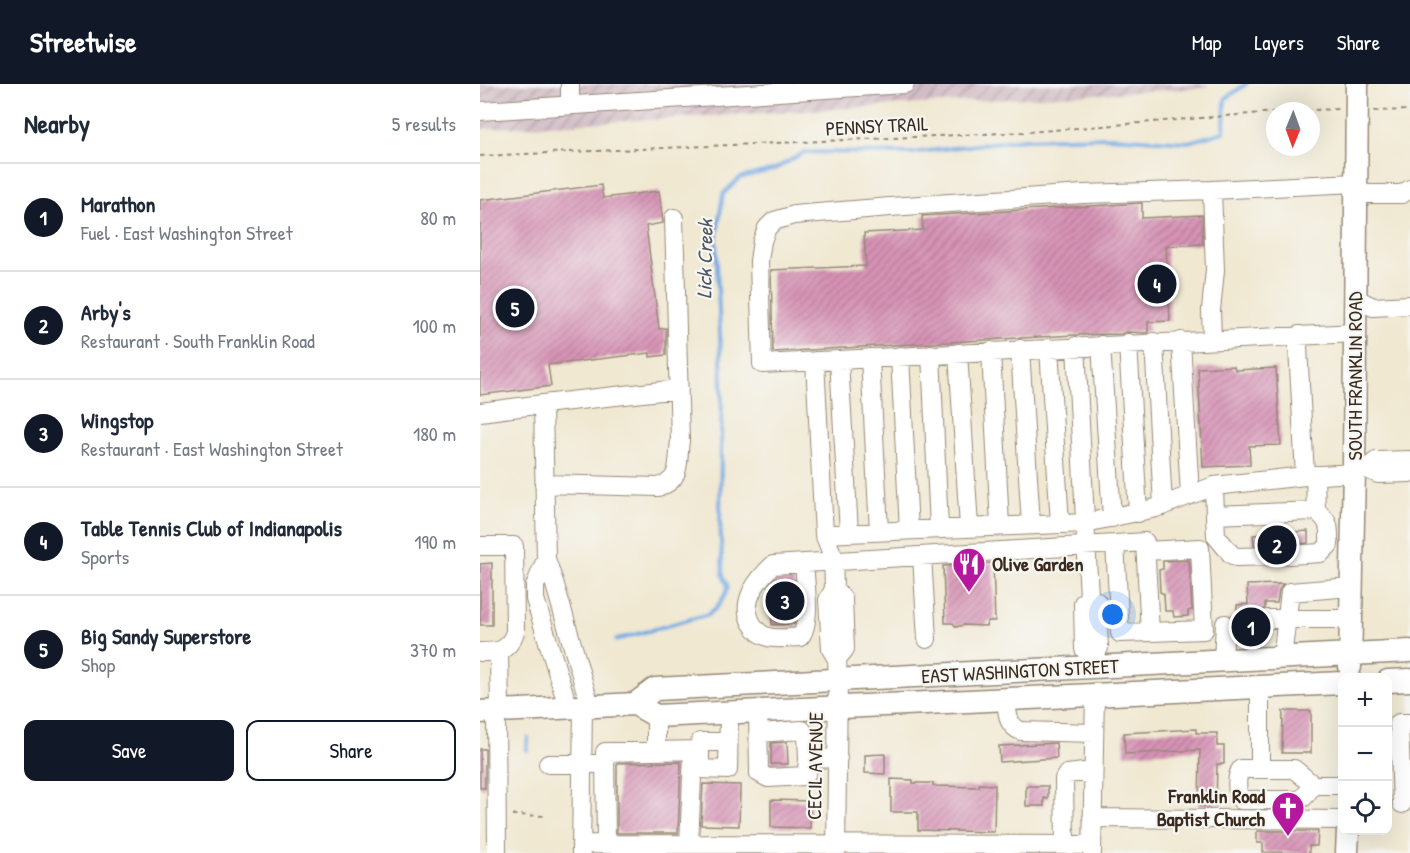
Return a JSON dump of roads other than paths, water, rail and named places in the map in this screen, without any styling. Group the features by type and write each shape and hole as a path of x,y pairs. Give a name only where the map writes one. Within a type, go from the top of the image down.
{"main road":[{"name":"SOUTH FRANKLIN ROAD","path":"1348,671 1358,470 1355,333 1359,302 1356,189 1357,84"},
{"name":"EAST WASHINGTON STREET","path":"656,716 729,712 759,722 838,707 1260,686 1348,671 1410,651"},
{"name":"EAST WASHINGTON STREET","path":"492,711 635,704 655,689 838,669 1282,657 1348,671"},
{"path":"1392,681 1410,680"},
{"path":"635,704 656,716"},
{"path":"1347,853 1348,835"}],"street":[{"path":"570,84 570,105"},
{"path":"480,111 570,105 690,91 905,84"},
{"path":"1355,333 762,364 759,261 767,228 774,221 794,215 1083,194 1356,189 1402,194 1410,189"},
{"path":"1212,190 1215,270 1211,310 1212,339"},
{"path":"544,484 658,487 669,484 676,474 679,452 679,389 674,218"},
{"path":"1359,302 1373,294 1410,293"},
{"path":"1359,302 1373,307 1410,304"},
{"path":"1299,335 1298,347 1310,476 1316,511"},
{"path":"1180,341 1190,495"},
{"path":"1154,342 1163,506"},
{"path":"1128,344 1138,513"},
{"path":"1101,345 1112,518"},
{"path":"1076,346 1089,596 1096,602 1099,648 1093,663"},
{"path":"1049,348 1060,524"},
{"path":"1020,349 1031,525"},
{"path":"992,351 1000,526"},
{"path":"958,353 969,527"},
{"path":"932,354 939,528"},
{"path":"900,356 909,530"},
{"path":"870,358 879,531"},
{"path":"839,360 849,533"},
{"name":"CECIL AVENUE","path":"815,361 824,534 833,562 834,589 843,599 845,649 838,669 836,849"},
{"path":"480,412 679,389"},
{"path":"543,404 545,551 555,585 580,707 581,849 606,844 689,844 708,848 836,849 1065,845 1092,849 1095,694"},
{"path":"1358,470 1376,461 1410,460"},
{"path":"824,534 1085,523 1163,506 1214,486 1358,470 1378,474 1410,473"},
{"path":"1214,486 1215,515 1216,536 1236,557 1322,553 1329,545 1329,526 1326,518 1316,511 1215,515"},
{"path":"804,563 807,614 805,631 800,637 770,638 760,634 748,616 747,607 753,588 773,565 804,563 833,562 1145,542 1150,632"},
{"path":"1115,544 1120,633 1204,630 1200,548 1146,551"},
{"path":"480,546 514,546 545,551"},
{"path":"480,652 499,652 511,643 515,632 514,546"},
{"path":"922,556 927,639"},
{"path":"1282,657 1290,592 1351,587"},
{"path":"1266,619 1351,619"},
{"path":"1223,660 1225,624"},
{"path":"497,853 492,711 499,652"},
{"path":"1260,686 1260,769"},
{"path":"1006,699 1009,723 1012,728 1021,731 1094,733"},
{"path":"696,750 700,769 728,770 729,712"},
{"path":"656,716 656,751"},
{"path":"759,722 806,732 808,759 805,776 763,776 759,773 759,722"},
{"path":"1402,798 1394,759 1399,723 1410,723"},
{"path":"689,844 696,750 700,742 728,742"},
{"path":"606,844 605,752 696,750"},
{"path":"808,759 838,758"},
{"path":"549,764 605,764"},
{"path":"1313,784 1299,801 1239,799 1239,771 1241,769 1294,769 1313,784 1338,785"},
{"path":"1065,845 1064,779 1067,774 1073,772 1093,771"},
{"path":"1092,818 1338,820"}],"waterway":[{"name":"Lick Creek","path":"616,640 709,614 721,602 728,587 723,575 720,523 722,382 716,241 723,194 740,178 775,169 805,152 912,153 1024,139 1110,137 1188,142 1224,132 1225,99 1246,84"},
{"name":"Lick Creek","path":"527,750 528,738"}],"tunnel":[{"path":"1225,624 1266,619"}],"place":[{"name":"Table Tennis Club of Indianapolis","path":"1157,284"},
{"name":"Big Sandy Superstore","path":"515,308"},
{"name":"Arby's","path":"1277,545"},
{"name":"Olive Garden","path":"969,593"},
{"name":"Wingstop","path":"785,601"},
{"name":"Marathon","path":"1251,627"},
{"name":"Franklin Road Baptist Church","path":"1288,837"}]}
